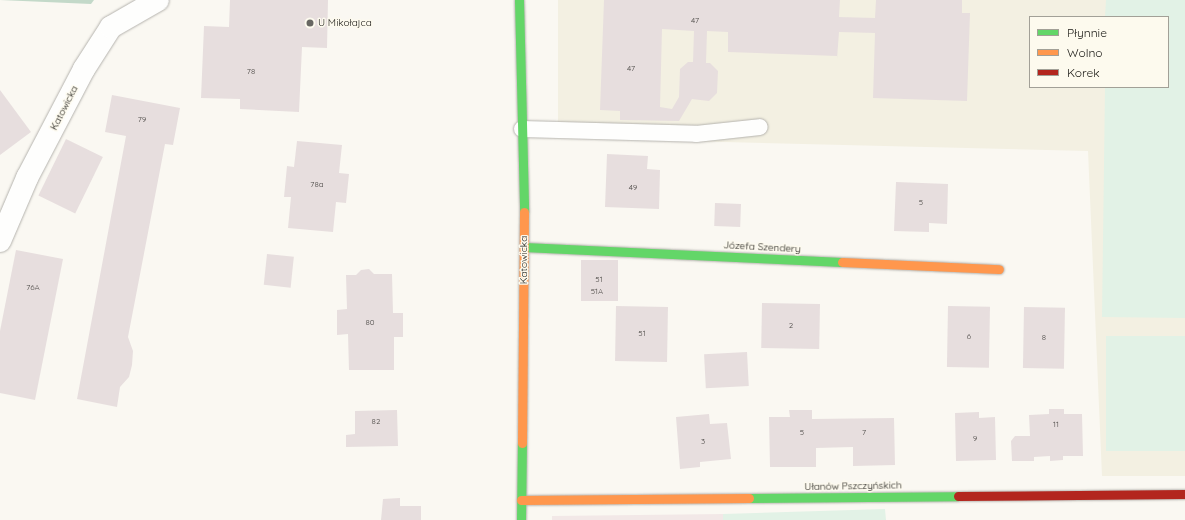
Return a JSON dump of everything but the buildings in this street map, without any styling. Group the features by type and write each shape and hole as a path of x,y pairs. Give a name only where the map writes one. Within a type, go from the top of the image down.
{"street":[{"name":"Katowicka","path":"0,241 34,164 84,69 107,33 111,28 158,0"},
{"name":"Katowicka","path":"519,0 524,247 521,520"},
{"name":"Józefa Szendery","path":"524,247 999,269"},
{"name":"Ułanów Pszczyńskich","path":"521,500 1185,494"}],"lane":[{"path":"522,129 696,134 760,127"}],"shaded area":[{"path":"558,0 1185,0 1185,476 1102,476 1088,151 558,138"},
{"path":"723,514 723,520 552,520 552,516"}],"green space":[{"path":"0,0 94,0 91,4"},
{"path":"1106,0 1185,0 1185,318 1102,317 1105,88 1169,88 1169,16 1105,16"},
{"path":"1106,336 1185,336 1185,451 1106,451"},
{"path":"885,509 886,520 723,520 723,514"}],"traffic: fast":[{"path":"519,0 524,212"},
{"path":"524,247 842,262"},
{"path":"521,520 522,443"},
{"path":"749,498 958,496"}],"traffic: slow":[{"path":"522,443 524,212"},
{"path":"842,262 999,269"},
{"path":"521,500 749,498"}],"traffic: jam":[{"path":"958,496 1185,494"}],"place":[{"name":"U Mikołajca","path":"310,23"}]}
